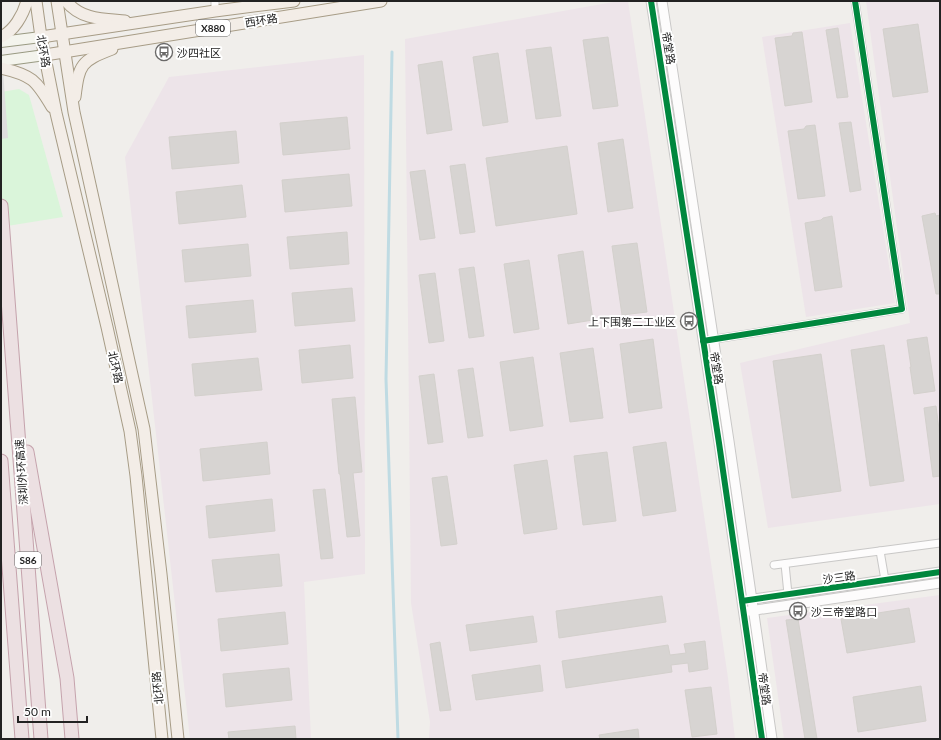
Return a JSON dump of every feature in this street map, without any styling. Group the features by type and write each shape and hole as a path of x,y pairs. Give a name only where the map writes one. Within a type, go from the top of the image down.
{"highway":[{"name":"深圳外环高速","path":"1,206 41,739"},
{"path":"14,382 67,678 72,739"},
{"name":"深圳外环高速","path":"1,461 22,739"}],"main road":[{"path":"1,37 9,32 14,26 23,13 27,1"},
{"name":"北环路","path":"36,1 41,37 56,113 130,431 136,476 162,739"},
{"name":"北环路","path":"57,1 74,112 144,429 178,739"},
{"path":"66,1 73,8 86,16 142,22"},
{"name":"西环路","path":"41,37 142,22 215,6 294,1"},
{"name":"西环路","path":"45,55 381,1"},
{"path":"1,42 41,37"},
{"path":"74,112 77,80 82,66 93,56 128,41"},
{"path":"1,61 45,55"},
{"path":"1,68 18,72 30,78 40,87 56,113"}],"street":[{"name":"帝堂路","path":"652,1 762,739"},
{"name":"帝堂路","path":"662,1 772,739"},
{"path":"703,341 902,309 855,1"},
{"path":"774,565 940,544"},
{"path":"880,551 885,580"},
{"path":"785,564 788,594"},
{"name":"沙三路","path":"742,601 940,572"},
{"name":"沙三路","path":"743,612 940,582"}],"shaded area":[{"name":"上下围第二工业区","path":"619,1 628,1 728,678 735,739 429,739 430,722 411,603 405,39"},
{"path":"866,1 940,1 940,504 768,528 740,363 910,323"},
{"path":"850,23 895,303 806,317 762,37"},
{"path":"364,55 365,574 304,582 311,739 190,739 125,157 169,77"},
{"path":"940,595 940,739 784,739 767,618"}],"green space":[{"path":"19,89 29,95 63,217 1,227 1,92"}],"pier":[{"path":"1,43 8,138 1,139"}],"building":[{"path":"918,24 928,92 893,97 883,29"},
{"path":"838,28 848,97 837,98 826,30"},
{"path":"802,32 812,102 785,106 775,38 792,36 793,33"},
{"path":"608,37 618,106 593,109 583,40"},
{"path":"551,47 561,116 536,119 526,50"},
{"path":"498,53 508,122 483,126 473,57"},
{"path":"442,61 452,130 427,134 418,65"},
{"path":"347,117 350,149 283,155 280,123"},
{"path":"851,122 861,190 850,192 839,123"},
{"path":"815,125 825,196 798,199 788,131 804,129 806,126"},
{"path":"236,131 239,163 172,169 169,137"},
{"path":"623,139 633,208 608,212 598,143"},
{"path":"567,146 577,214 496,226 486,158"},
{"path":"465,164 475,232 460,234 450,166"},
{"path":"425,170 435,238 420,240 410,172"},
{"path":"349,174 352,206 285,212 282,180"},
{"path":"242,185 246,217 179,224 176,192"},
{"path":"935,213 936,216 940,215 940,294 936,294 922,216"},
{"path":"832,216 842,287 815,291 805,223"},
{"path":"347,232 349,264 290,269 287,237"},
{"path":"637,243 647,312 622,315 612,246"},
{"path":"248,244 251,276 185,282 182,250"},
{"path":"583,251 593,320 568,324 558,255"},
{"path":"529,260 539,329 514,333 504,264"},
{"path":"474,267 484,336 469,338 459,269"},
{"path":"435,273 444,341 429,343 419,275"},
{"path":"352,288 355,321 295,326 292,293"},
{"path":"253,300 256,332 189,338 186,306"},
{"path":"927,337 935,391 914,394 907,340"},
{"path":"653,339 662,408 629,413 620,344"},
{"path":"350,345 353,378 302,383 299,350"},
{"path":"884,345 904,481 870,486 851,350"},
{"path":"593,348 603,418 570,422 560,353"},
{"path":"821,354 841,491 792,498 773,361"},
{"path":"533,357 543,426 510,431 500,362"},
{"path":"258,358 262,390 195,396 192,364"},
{"path":"473,368 483,436 468,438 458,370"},
{"path":"434,374 443,442 428,444 419,376"},
{"path":"355,397 362,472 353,473 360,536 347,537 332,399"},
{"path":"936,406 940,437 940,476 933,477 924,408"},
{"path":"267,442 270,474 203,481 200,449"},
{"path":"666,442 676,511 643,516 633,447"},
{"path":"607,452 616,521 583,525 574,456"},
{"path":"547,460 557,529 524,534 514,465"},
{"path":"447,476 457,544 441,546 432,478"},
{"path":"325,489 333,558 321,559 313,490"},
{"path":"272,499 275,531 209,538 206,506"},
{"path":"279,554 282,586 216,592 212,560"},
{"path":"662,596 666,622 559,638 556,611"},
{"path":"909,608 915,642 847,653 841,619"},
{"path":"285,612 288,644 221,651 218,619"},
{"path":"533,616 537,642 470,651 466,625"},
{"path":"798,619 817,739 805,739 786,620"},
{"path":"705,641 708,669 689,672 688,663 671,665 672,672 566,688 562,661 668,645 670,655 686,653 684,644"},
{"path":"440,642 451,710 440,711 430,644"},
{"path":"540,665 543,691 476,700 472,675"},
{"path":"289,668 292,700 226,707 223,674"},
{"path":"921,686 926,721 858,732 853,697"},
{"path":"711,687 717,734 692,737 685,690"},
{"path":"295,726 296,739 229,739 228,732"},
{"path":"638,729 639,739 600,739 599,735"}],"waterway":[{"path":"392,52 386,379 398,739"}],"cycle path":[{"path":"651,1 719,443 762,739"},
{"path":"703,341 902,309 855,1"},
{"path":"742,601 940,572"}],"place":[{"name":"沙四社区","path":"164,52"},
{"name":"上下围第二工业区","path":"689,321"},
{"name":"沙三帝堂路口","path":"798,611"}]}
